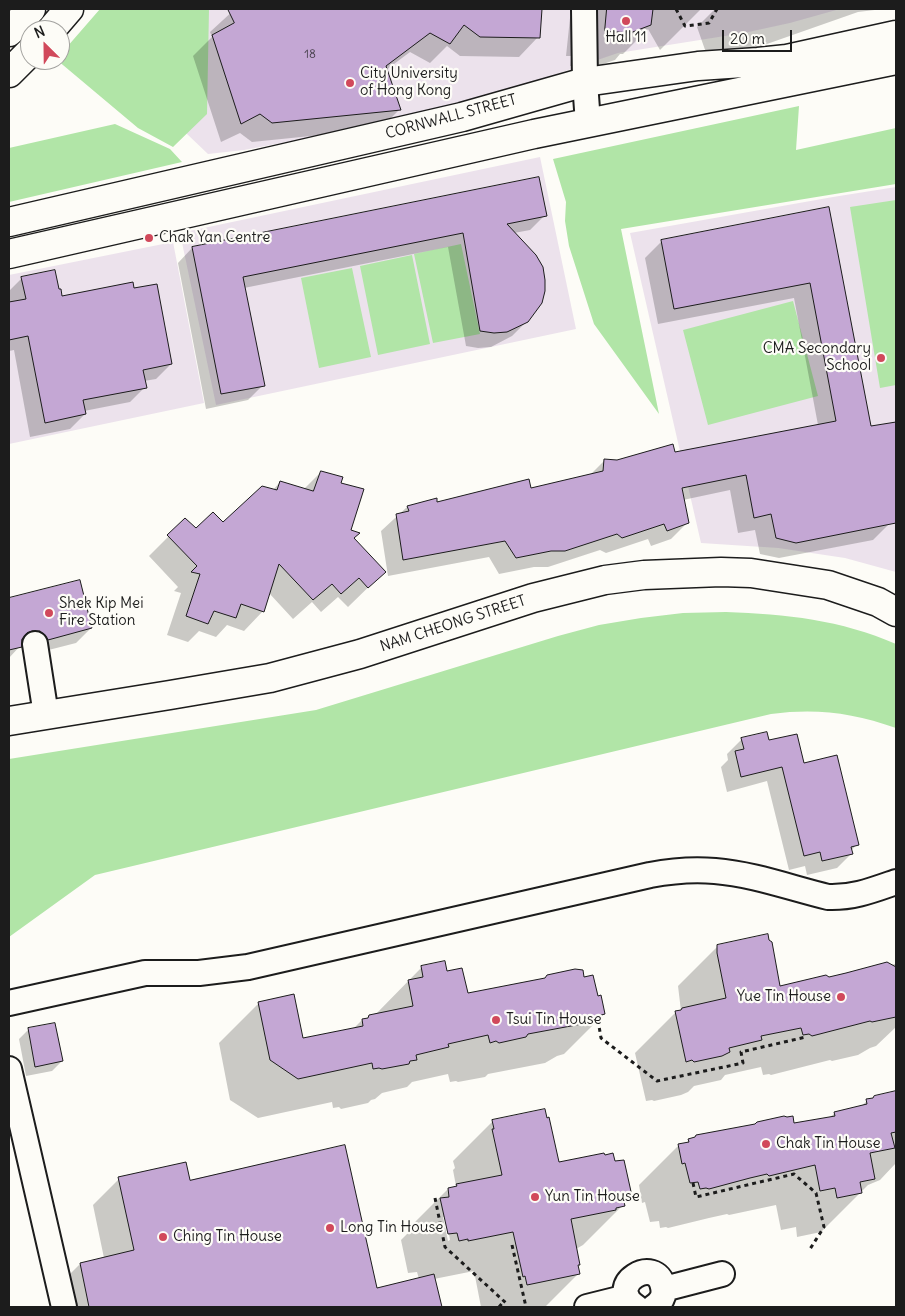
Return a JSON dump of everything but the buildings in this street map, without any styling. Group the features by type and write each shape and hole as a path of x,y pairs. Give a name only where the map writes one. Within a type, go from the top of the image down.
{"main road":[{"path":"9,32 31,9"},
{"path":"60,20 69,9"},
{"name":"CORNWALL STREET","path":"9,222 453,119 585,82 698,66 787,59 896,35"},
{"path":"9,254 588,124 896,60"},
{"path":"9,73 20,62"},
{"name":"NAM CHEONG STREET","path":"9,721 270,678 360,654 533,598 605,580 644,574 751,573 828,585 878,602 896,612"}],"street":[{"path":"584,9 585,82 588,124"},
{"path":"35,644 46,715"},
{"path":"9,1003 145,973 199,973 248,966 673,871 697,870 735,873 840,898 864,893 896,882"},
{"path":"9,1068 64,1307"},
{"path":"588,1307 632,1302 627,1285 630,1279 641,1272 658,1277 659,1298 722,1274"}],"path":[{"path":"676,9 686,26 709,24 717,9"},
{"path":"598,1020 602,1038 657,1081 743,1063 741,1052 806,1037"},
{"path":"693,1183 696,1197 794,1174 816,1193 824,1227 810,1249"},
{"path":"435,1198 445,1247 505,1302 499,1307"},
{"path":"512,1245 526,1307"}],"shaded area":[{"name":"City University of Hong Kong","path":"182,9 840,9 744,33 618,53 443,113 244,150 208,154 166,114"},
{"path":"540,157 576,329 216,405 180,233"},
{"path":"896,187 896,572 845,558 778,548 701,543 630,233"},
{"path":"173,242 204,403 9,444 9,275"}],"green space":[{"path":"100,9 209,9 207,114 173,147 138,128 69,70 70,44"},
{"path":"799,106 796,150 896,128 896,184 621,229 659,414 594,324 569,246 565,221 566,202 553,159"},
{"path":"115,124 170,149 182,162 9,202 9,148"},
{"path":"896,200 896,385 880,388 850,207"},
{"path":"461,244 480,334 433,343 414,254"},
{"path":"412,255 430,344 378,355 360,266"},
{"path":"352,268 371,357 319,368 301,278"},
{"path":"793,301 818,396 708,425 683,330"},
{"path":"683,613 770,614 813,620 855,629 896,644 896,728 850,715 835,713 788,712 771,714 95,875 9,937 9,759 316,710 599,625"}],"place":[{"name":"Hall 11","path":"626,21"},
{"name":"City University of Hong Kong","path":"350,83"},
{"name":"Chak Yan Centre","path":"149,238"},
{"name":"CMA Secondary School","path":"881,358"},
{"name":"Shek Kip Mei Fire Station","path":"49,613"},
{"name":"Yue Tin House","path":"841,997"},
{"name":"Tsui Tin House","path":"496,1020"},
{"name":"Chak Tin House","path":"766,1144"},
{"name":"Yun Tin House","path":"535,1197"},
{"name":"Long Tin House","path":"330,1228"},
{"name":"Ching Tin House","path":"163,1237"}]}
